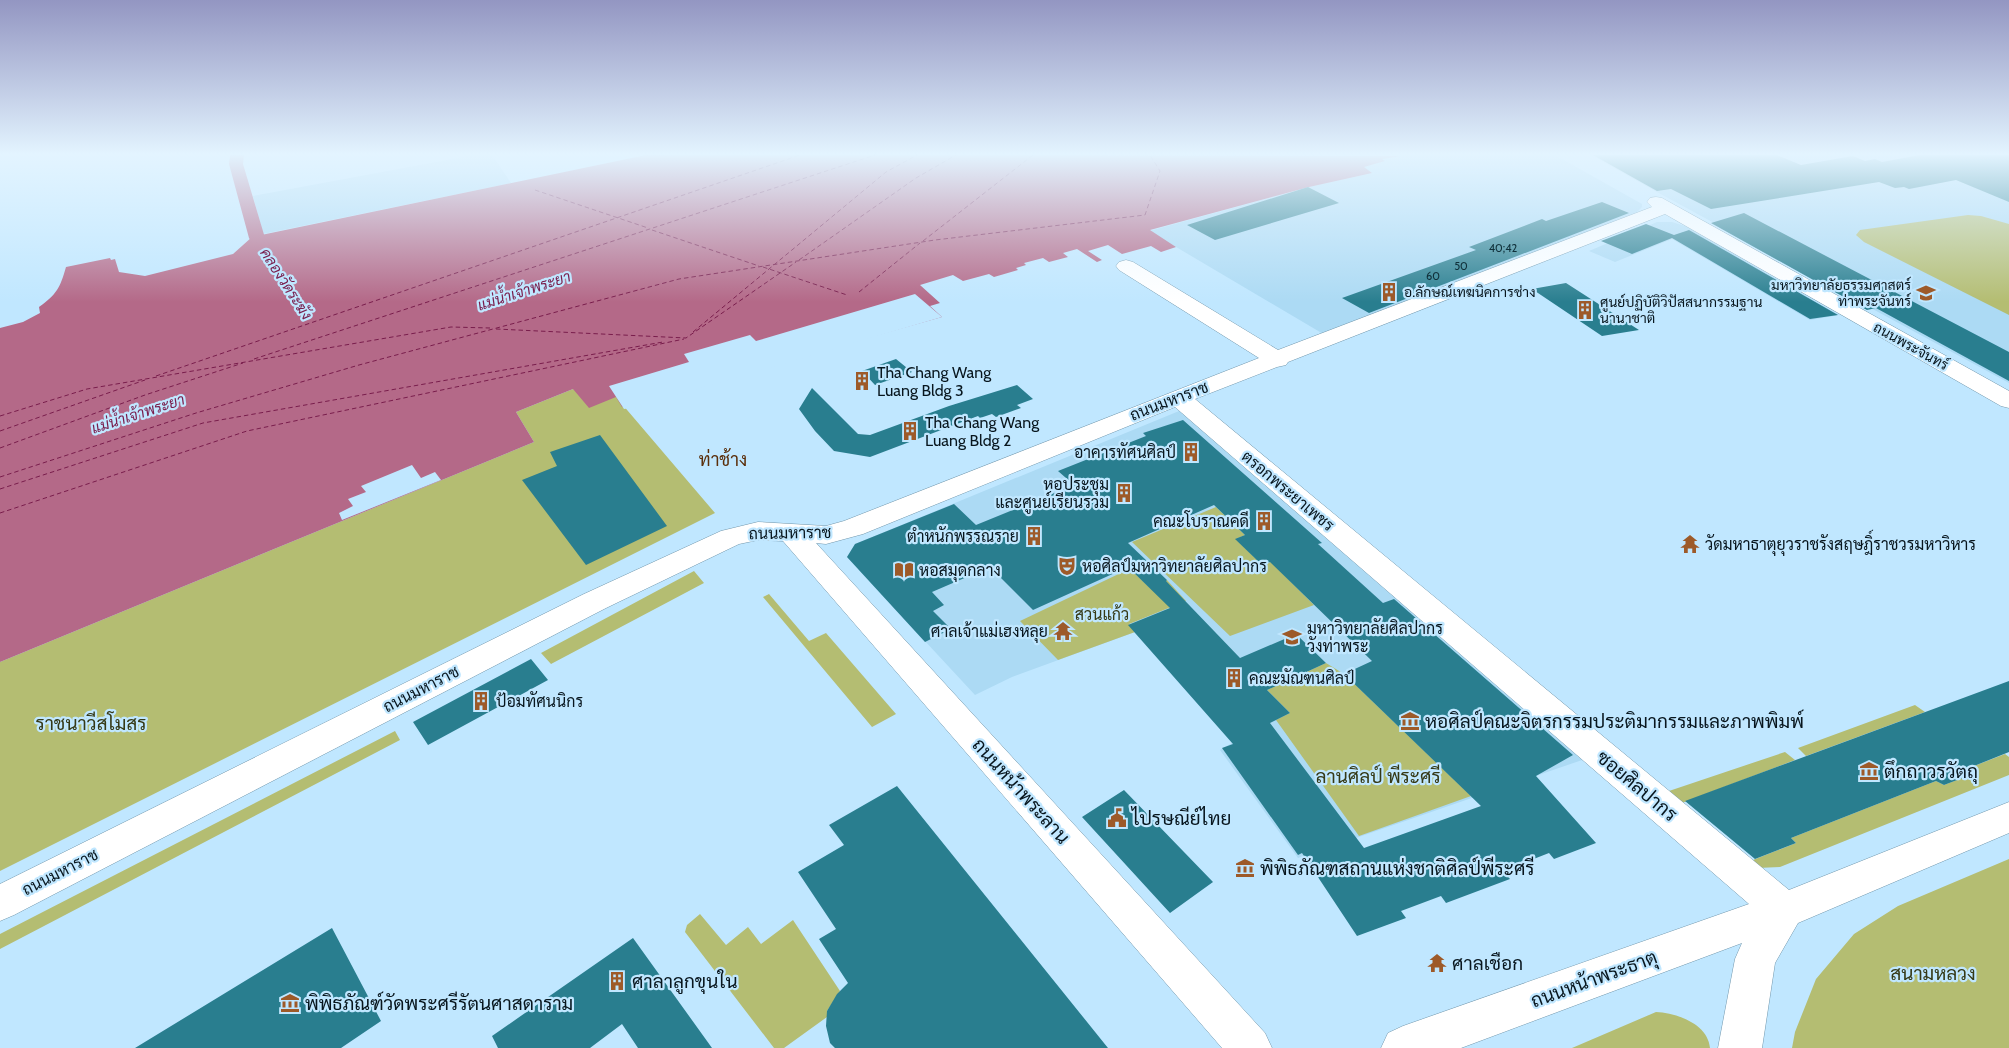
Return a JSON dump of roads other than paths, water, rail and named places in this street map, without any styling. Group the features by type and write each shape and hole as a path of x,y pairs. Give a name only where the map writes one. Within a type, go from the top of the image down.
{"street":[{"name":"ถนนมหาราช","path":"0,903 594,601 714,544 745,532 826,535 853,528 1178,397 1278,360 1661,205"},
{"name":"ถนนพระจันทร์","path":"1661,205 2009,401"},
{"path":"1126,266 1278,360"},
{"name":"ตรอกพระยาเพชร","path":"1178,397 1399,584"},
{"name":"ถนนหน้าพระลาน","path":"791,533 1250,1048"},
{"name":"ซอยศิลปากร","path":"1399,584 1784,910"},
{"name":"ถนนหน้าพระธาตุ","path":"1403,1048 1784,910 2009,817"},
{"path":"1740,1048 1755,959 1784,910"}],"water":[{"name":"แม่น้ำเจ้าพระยา","path":"411,204 1246,204 1150,230 1176,247 1161,252 1151,246 1122,254 1108,245 1088,251 1102,260 1097,262 1077,249 1063,253 1068,257 1049,262 1043,258 1024,263 1026,265 1016,268 1018,270 994,277 989,274 963,281 953,275 920,285 940,303 930,306 942,317 622,407 616,397 589,408 573,389 516,412 534,442 0,662 0,328 23,322 40,313 39,307 57,290 66,267 110,258 111,260 115,259 119,272 145,276 233,254 252,237"}],"waterway":[{"name":"คลองวัดระฆัง","path":"247,204 257,238 273,263"}],"place":[{"name":"อ.ลักษณ์เทฆนิคการช่าง","path":"1389,292"},
{"name":"มหาวิทยาลัยธรรมศาสตร์ ท่าพระจันทร์","path":"1926,293"},
{"name":"ศูนย์ปฏิบัติวิปัสสนากรรมฐาน นานาชาติ","path":"1585,310"},
{"name":"Tha Chang Wang Luang Bldg 3","path":"862,381"},
{"name":"Tha Chang Wang Luang Bldg 2","path":"910,431"},
{"name":"อาคารทัศนศิลป์","path":"1191,452"},
{"name":"หอประชุม และศูนย์เรียนรวม","path":"1124,493"},
{"name":"คณะโบราณคดี","path":"1264,521"},
{"name":"ตำหนักพรรณราย","path":"1034,536"},
{"name":"วัดมหาธาตุยุวราชรังสฤษฎิ์ราชวรมหาวิหาร","path":"1690,544"},
{"name":"หอศิลป์มหาวิทยาลัยศิลปากร","path":"1067,566"},
{"name":"หอสมุดกลาง","path":"904,570"},
{"name":"ศาลเจ้าแม่เฮงหลุย","path":"1063,631"},
{"name":"มหาวิทยาลัยศิลปากร วังท่าพระ","path":"1292,637"},
{"name":"คณะมัณฑนศิลป์","path":"1234,678"},
{"name":"ป้อมทัศนนิกร","path":"481,701"},
{"name":"หอศิลป์คณะจิตรกรรมประติมากรรมและภาพพิมพ์","path":"1410,721"},
{"name":"ตึกถาวรวัตถุ","path":"1869,771"},
{"name":"ไปรษณีย์ไทย","path":"1117,818"},
{"name":"พิพิธภัณฑสถานแห่งชาติศิลป์พีระศรี","path":"1245,868"},
{"name":"ศาลเชือก","path":"1437,963"},
{"name":"ศาลาลูกขุนใน","path":"617,981"},
{"name":"พิพิธภัณฑ์วัดพระศรีรัตนศาสดาราม","path":"290,1003"}],"district":[{"name":"ท่าช้าง","path":"723,460"}],"park label":[{"name":"สวนแก้ว","path":"1102,614"},
{"name":"ราชนาวีสโมสร","path":"91,723"},
{"name":"ลานศิลป์ พีระศรี","path":"1378,776"},
{"name":"สนามหลวง","path":"1933,973"}]}
